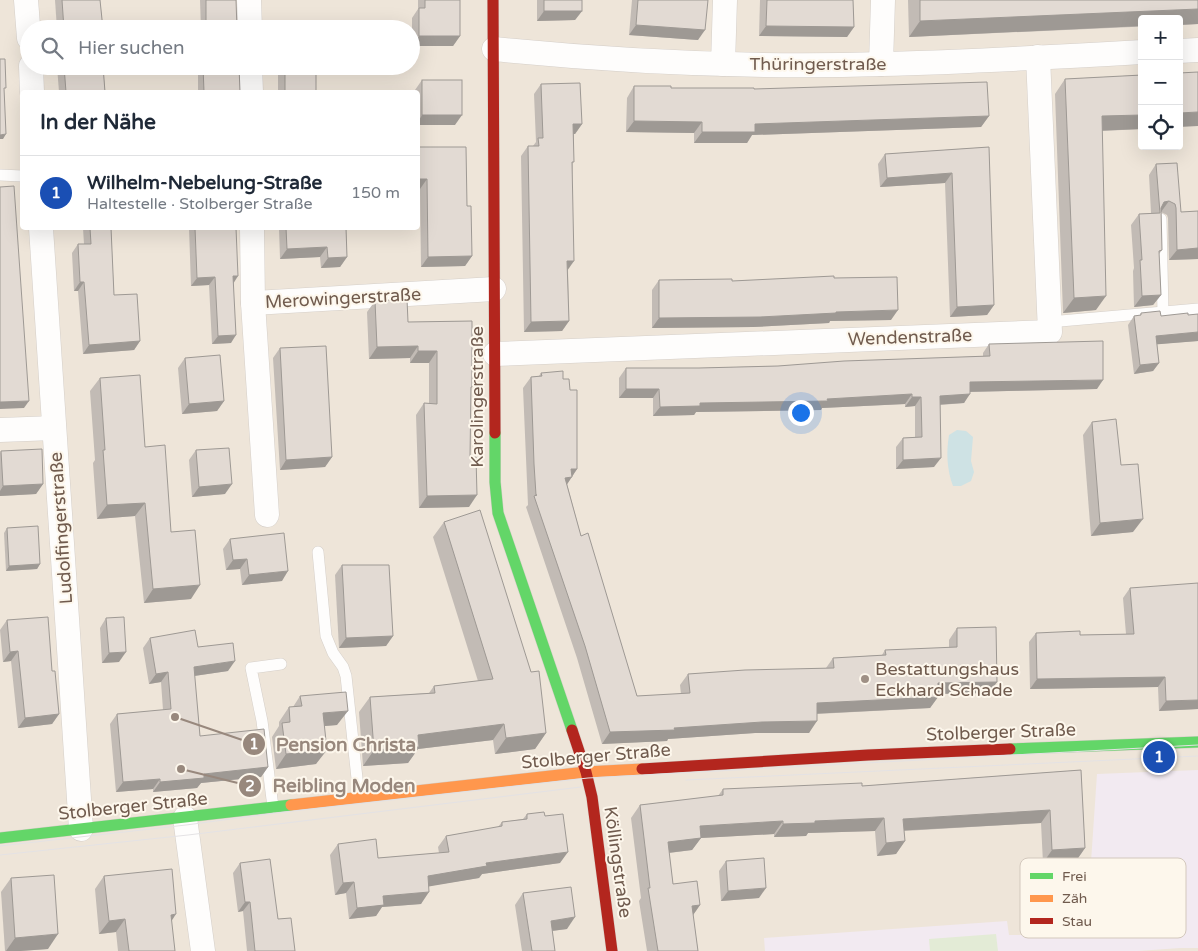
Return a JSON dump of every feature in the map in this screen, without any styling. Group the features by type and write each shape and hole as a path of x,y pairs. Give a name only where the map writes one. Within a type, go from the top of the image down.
{"main road":[{"name":"Karolingerstraße","path":"492,0 494,49 495,482 498,513 587,775"},
{"name":"Stolberger Straße","path":"0,838 359,797 587,775 868,755 1198,742"},
{"name":"Köllingstraße","path":"587,775 612,951"}],"street":[{"path":"26,0 28,20"},
{"path":"249,0 250,20"},
{"path":"723,64 725,0"},
{"path":"881,64 883,0"},
{"name":"Thüringerstraße","path":"494,49 589,58 723,64 881,64 1138,52"},
{"path":"1183,50 1198,50"},
{"path":"1038,58 1049,322"},
{"path":"31,75 32,90"},
{"path":"250,75 250,90"},
{"name":"Ludolfingerstraße","path":"41,230 80,829"},
{"path":"252,230 253,303"},
{"name":"Merowingerstraße","path":"267,515 253,303 494,289"},
{"name":"Wendenstraße","path":"495,354 1050,332 1049,322"},
{"path":"0,430 54,428"},
{"path":"185,818 203,951"}],"lane":[{"path":"0,175 20,176"},
{"path":"1161,219 1163,313"},
{"path":"1049,322 1198,310"},
{"path":"318,552 326,636 346,676 359,797"},
{"path":"273,807 262,721 251,668 281,664"}],"shaded area":[{"path":"0,0 1198,0 1198,951 0,951"},
{"path":"957,430 966,431 973,437 971,461 974,472 971,481 961,486 953,486 948,467 948,448 949,435"},
{"path":"1198,770 1198,948 1138,951 765,951 764,938 1007,921 1009,935 1020,935 1020,938 1186,938 1186,858 1091,858 1097,774"}],"green space":[{"path":"996,934 998,951 930,951 929,939"}],"building":[{"path":"62,0 100,0 102,20 63,20"},
{"path":"206,0 236,0 237,20 206,20"},
{"path":"425,0 460,0 460,36 420,36 419,8 425,8"},
{"path":"544,0 582,0 582,11 544,11"},
{"path":"638,0 708,0 705,30 636,25"},
{"path":"767,0 853,0 854,27 766,26"},
{"path":"920,0 1198,0 1198,9 920,21"},
{"path":"0,59 5,59 6,134 0,135"},
{"path":"1198,72 1198,112 1183,113 1183,73"},
{"path":"65,75 104,75 105,90 66,90"},
{"path":"203,75 239,75 240,90 204,90"},
{"path":"285,75 316,75 316,90 285,90"},
{"path":"1138,75 1138,115 1102,116 1106,296 1074,298 1065,79"},
{"path":"422,80 462,80 462,115 422,115"},
{"path":"987,82 989,116 755,124 755,132 702,132 702,122 634,121 634,86 754,89"},
{"path":"580,83 582,124 573,124 574,261 567,261 569,321 531,322 528,146 539,146 538,138 543,138 541,84"},
{"path":"420,147 466,147 467,206 471,206 472,256 428,257 427,179 420,179"},
{"path":"989,147 994,305 957,307 952,173 887,178 885,154"},
{"path":"1177,163 1181,212 1198,211 1198,248 1177,250 1175,204 1169,201 1164,202 1161,208 1162,250 1159,251 1161,295 1142,296 1139,214 1160,213 1156,164"},
{"path":"14,186 29,401 0,402 0,187"},
{"path":"90,230 111,230 114,295 137,294 140,341 89,345 84,282 80,282 78,244 91,244"},
{"path":"195,230 236,230 238,276 233,276 236,335 218,336 215,277 197,278"},
{"path":"286,230 346,230 347,257 328,258 327,247 287,249"},
{"path":"834,276 834,278 897,277 898,310 760,317 659,318 659,280 732,279 732,281"},
{"path":"407,299 408,322 472,321 470,458 476,457 477,495 427,496 424,403 437,404 437,351 418,351 418,346 377,347 375,301"},
{"path":"1160,311 1161,316 1188,313 1188,315 1198,314 1198,332 1156,336 1159,363 1140,365 1134,316 1141,315 1141,313"},
{"path":"1103,341 1103,380 970,382 970,394 940,396 941,458 903,460 903,438 922,437 921,397 912,397 912,394 827,399 828,401 700,403 700,406 660,407 659,389 626,389 626,368 778,366 844,361 990,356 989,344"},
{"path":"326,346 332,457 286,460 280,348"},
{"path":"220,355 224,401 189,404 185,358"},
{"path":"563,371 563,379 569,379 570,390 577,390 577,469 571,469 572,477 565,478 581,536 588,533 637,696 690,693 688,674 745,670 834,668 833,658 886,655 885,650 957,647 957,628 996,627 997,682 938,683 938,697 817,703 817,721 762,722 674,728 675,730 610,732 585,646 534,496 537,495 531,377 542,376 541,373"},
{"path":"140,375 145,447 165,445 171,532 195,530 200,585 153,589 145,503 107,505 100,378"},
{"path":"1116,419 1121,465 1138,464 1143,519 1100,523 1092,422"},
{"path":"229,448 232,484 199,487 196,450"},
{"path":"42,449 43,484 3,486 1,451"},
{"path":"480,510 531,672 539,671 546,733 506,738 504,724 418,735 419,747 374,750 370,697 435,693 434,686 493,679 444,522"},
{"path":"38,526 40,564 9,566 7,528"},
{"path":"284,533 288,571 249,575 247,559 233,560 230,539"},
{"path":"342,565 389,565 393,636 346,638"},
{"path":"1198,583 1198,700 1166,701 1165,677 1037,679 1036,633 1080,631 1080,635 1134,634 1130,588"},
{"path":"48,617 52,671 55,671 59,714 25,718 18,651 10,652 7,620"},
{"path":"124,617 126,652 109,653 106,618"},
{"path":"195,630 198,647 233,643 235,661 194,667 200,736 264,729 268,767 204,774 204,778 160,782 160,779 123,782 117,714 171,709 168,672 156,674 150,638"},
{"path":"346,692 348,711 323,713 327,750 286,754 282,723 290,722 289,707 302,706 300,696"},
{"path":"1081,770 1085,848 1052,850 1050,810 903,819 905,841 886,843 884,818 815,821 815,823 783,824 783,821 700,826 701,838 668,842 673,884 697,881 700,905 692,906 698,951 658,951 648,888 650,888 640,805 723,795 723,789 862,783 862,786"},
{"path":"544,812 545,816 563,814 568,852 486,863 487,866 428,876 429,892 383,896 384,905 357,908 354,882 343,883 338,844 376,839 378,858 449,852 446,836 502,826 502,822 527,819 527,814"},
{"path":"764,858 766,888 728,891 726,861"},
{"path":"270,859 278,919 291,918 295,951 255,951 250,902 245,902 240,863"},
{"path":"172,869 176,914 171,915 175,951 129,951 125,919 109,921 104,876"},
{"path":"54,875 58,934 15,938 11,878"},
{"path":"571,887 575,917 551,921 555,951 532,951 523,893"}],"tram line":[{"path":"0,846 588,778 1198,745"},
{"path":"686,780 1198,756"},
{"path":"0,855 188,835 581,787"}],"traffic: fast":[{"path":"495,433 495,482 498,513 572,730"},
{"path":"1010,749 1198,742"},
{"path":"0,838 291,805"}],"traffic: slow":[{"path":"291,805 586,772 642,769"}],"traffic: jam":[{"path":"493,0 495,433"},
{"path":"572,730 592,797 612,951"},
{"path":"642,769 868,755 1010,749"}],"place":[{"name":"Bestattungshaus Eckhard Schade","path":"865,679"},
{"name":"Pension Christa","path":"175,717"},
{"name":"Wilhelm-Nebelung-Straße","path":"1159,757"},
{"name":"Reibling Moden","path":"181,769"}]}
